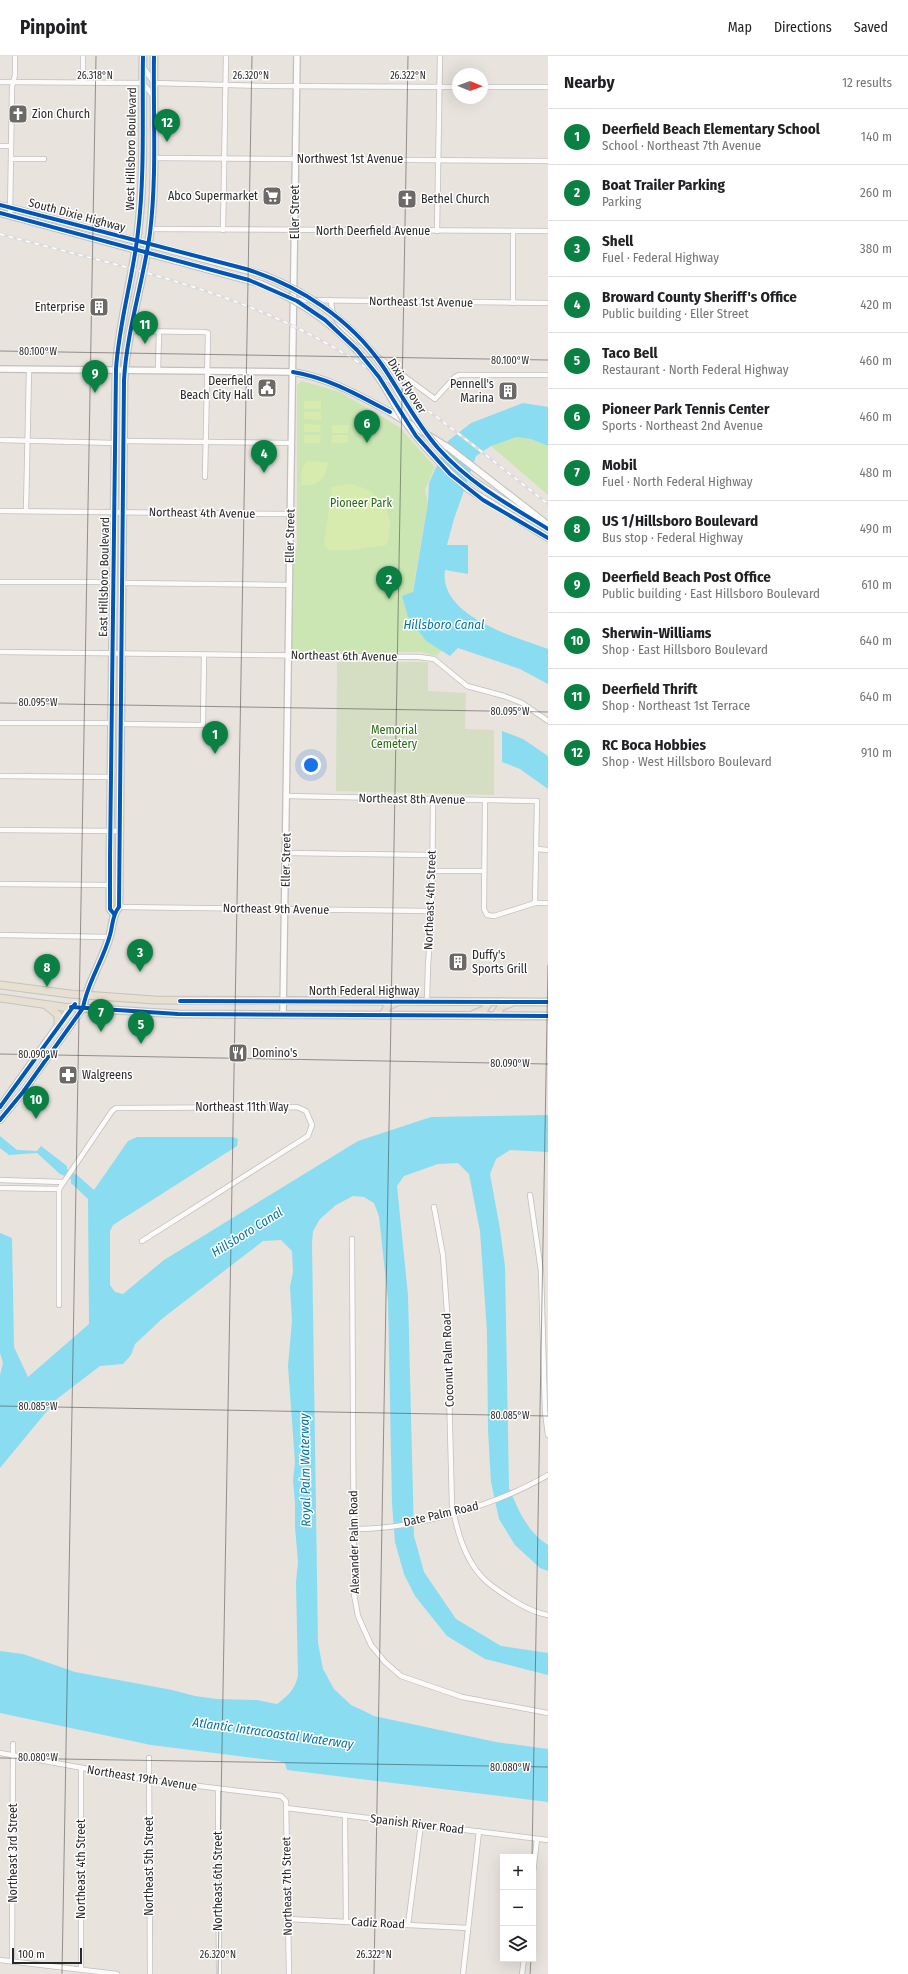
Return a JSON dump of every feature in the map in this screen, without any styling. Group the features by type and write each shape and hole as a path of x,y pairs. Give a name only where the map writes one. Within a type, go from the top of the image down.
{"main road":[{"name":"West Hillsboro Boulevard","path":"137,242 140,199 143,56"},
{"name":"West Hillsboro Boulevard","path":"148,245 153,158 154,56"},
{"name":"South Dixie Highway","path":"0,205 148,245"},
{"name":"South Dixie Highway","path":"0,213 146,253"},
{"name":"East Hillsboro Boulevard","path":"114,914 110,909 110,831 116,369 121,320 137,242"},
{"name":"East Hillsboro Boulevard","path":"0,1120 23,1092 83,1008 85,995 100,964 109,937 114,914 119,907 125,370 130,331 148,245"},
{"name":"Dixie Flyover","path":"148,245 264,275 285,284 314,300 354,333 382,365 428,437 451,462 474,481 548,529"},
{"name":"Dixie Flyover","path":"146,253 261,284 282,293 312,310 345,337 369,363 406,422 426,449 450,474 468,489 546,536"},
{"path":"390,412 441,443 548,525"},
{"path":"112,742 115,749 120,752"},
{"name":"North Federal Highway","path":"0,985 85,995 180,1001 548,1002"},
{"name":"East Hillsboro Boulevard","path":"0,1107 71,1007 85,995"},
{"name":"North Federal Highway","path":"0,998 45,1005 178,1014 548,1016"},
{"path":"383,1015 387,1007 399,1001"},
{"path":"471,1016 484,1010 489,1002"},
{"path":"495,1016 501,1007 513,1002"},
{"path":"45,1005 58,1015 58,1027"},
{"path":"23,1092 22,1086 26,1072"},
{"path":"14,1103 16,1086"}],"street":[{"path":"10,216 15,56"},
{"path":"83,56 83,82"},
{"path":"223,230 226,56"},
{"name":"Eller Street","path":"283,1015 297,56"},
{"path":"437,231 440,56"},
{"path":"143,66 154,83 226,86 452,87"},
{"path":"0,82 143,83 154,97"},
{"path":"488,87 548,86"},
{"path":"0,146 11,146"},
{"name":"Northwest 1st Avenue","path":"153,158 548,161"},
{"path":"11,159 44,159"},
{"name":"North Deerfield Avenue","path":"150,229 548,231"},
{"path":"513,231 513,303"},
{"name":"Northeast 1st Avenue","path":"294,300 548,303"},
{"path":"331,300 331,310 334,318 344,329 432,398 438,398 455,376 459,375 548,375"},
{"path":"130,331 208,333 205,477"},
{"path":"158,370 159,332"},
{"path":"0,369 293,372 316,377 336,384 390,412"},
{"path":"26,511 29,370"},
{"path":"0,440 115,443"},
{"path":"124,441 291,442"},
{"name":"Northeast 4th Avenue","path":"0,511 290,514"},
{"path":"0,582 114,582"},
{"path":"122,583 289,585"},
{"name":"Northeast 6th Avenue","path":"0,652 378,656 434,659 467,686 504,696 522,703 548,721"},
{"path":"120,724 203,725 204,655"},
{"path":"0,723 112,724"},
{"path":"0,776 111,777"},
{"name":"Northeast 8th Avenue","path":"287,796 537,801 537,849"},
{"name":"Northeast 4th Street","path":"427,1002 432,911 433,799"},
{"path":"485,800 484,909 487,915 494,916 535,903 548,902"},
{"path":"0,830 119,831"},
{"path":"535,903 537,849 548,850"},
{"path":"286,853 432,855"},
{"path":"432,871 484,871"},
{"path":"0,884 110,885"},
{"name":"Northeast 9th Avenue","path":"119,907 432,911"},
{"path":"0,935 109,937"},
{"name":"Northeast 11th Way","path":"59,1189 116,1108 297,1107 306,1111 312,1124 308,1136 142,1241"},
{"path":"0,1180 22,1182 65,1180"},
{"path":"22,1182 22,1189"},
{"path":"0,1188 59,1189 59,1305"},
{"path":"530,1195 541,1272 545,1412 548,1435"},
{"name":"Coconut Palm Road","path":"434,1207 439,1226 446,1291 452,1506 454,1514 464,1548 482,1578 518,1604 530,1610 548,1615"},
{"name":"Alexander Palm Road","path":"352,1240 354,1594 358,1616 371,1645 388,1666 401,1676 431,1688 493,1704 548,1713"},
{"name":"Date Palm Road","path":"353,1529 390,1526 454,1514 517,1491 548,1475"},
{"name":"Northeast 3rd Street","path":"12,1961 13,1744"},
{"name":"Northeast 19th Avenue","path":"0,1753 149,1780 280,1796 285,1798"},
{"name":"Northeast 5th Street","path":"149,1758 150,1974"},
{"name":"Northeast 4th Street","path":"81,1768 81,1969"},
{"name":"Northeast 6th Street","path":"218,1789 219,1974"},
{"name":"Northeast 7th Street","path":"285,1798 288,1974"},
{"name":"Spanish River Road","path":"286,1808 548,1840"},
{"path":"345,1815 346,1922"},
{"path":"408,1925 420,1824"},
{"path":"463,1974 479,1831"},
{"path":"535,1854 537,1839"},
{"name":"Cadiz Road","path":"288,1919 468,1928"},
{"path":"0,1960 117,1974"},
{"path":"522,1974 524,1962"}],"green space":[{"name":"Pioneer Park","path":"302,381 340,392 399,427 435,467 425,490 428,503 408,617 426,641 442,650 436,656 421,652 288,655 290,552 297,547 297,385"},
{"path":"304,401 321,401 321,409 304,409"},
{"path":"304,412 321,412 321,420 304,419"},
{"path":"304,424 321,425 320,432 304,432"},
{"path":"332,425 349,425 348,433 332,433"},
{"path":"304,435 321,435 320,443 304,443"},
{"path":"332,435 348,435 348,443 331,443"},
{"path":"517,437 531,439 548,446 548,495 491,446"},
{"path":"307,461 328,462 326,472 316,483 312,485 301,485 302,469"},
{"path":"349,484 365,488 378,497 383,503 387,510 390,527 386,545 353,550 329,550 324,545 332,487"},
{"name":"Memorial Cemetery","path":"337,662 428,662 428,691 466,693 465,729 494,730 494,795 336,791"}],"water":[{"name":"Hillsboro Canal","path":"523,403 548,407 548,446 531,439 517,437 491,446 476,456 454,519 447,545 468,545 468,574 445,570 446,586 454,600 466,612 482,622 499,631 548,649 548,684 520,669 458,648 450,656 426,641 408,617 402,596 413,592 428,503 429,483 448,441 471,423"},
{"path":"502,731 523,739 548,756 548,789 520,769 502,762"},
{"path":"548,1115 548,1152 510,1150 496,1159 490,1174 505,1267 509,1488 524,1520 534,1534 548,1545 548,1571 540,1568 515,1545 499,1519 491,1482 488,1430 487,1331 480,1231 469,1174 458,1163 438,1164 404,1176 397,1186 408,1295 414,1536 424,1572 456,1619 501,1646 548,1653 548,1675 485,1659 447,1636 415,1596 404,1574 395,1542 392,1504 388,1300 379,1216 374,1203 364,1197 353,1196 336,1205 320,1219 313,1231 312,1243 318,1643 323,1669 334,1689 351,1705 374,1716 496,1742 548,1749 548,1802 287,1770 285,1763 278,1761 151,1745 0,1713 0,1651 23,1654 75,1672 172,1690 195,1696 217,1699 257,1700 277,1704 290,1692 295,1685 298,1676 296,1582 298,1562 293,1481 295,1462 288,1366 292,1320 290,1287 293,1272 292,1251 281,1240 263,1241 163,1318 135,1344 131,1355 123,1364 100,1366 57,1399 0,1468 0,1375 3,1363 0,1353 0,1233 12,1238 14,1347 28,1377 89,1324 88,1199 71,1183 71,1179 60,1174 37,1153 9,1155 0,1148 0,1136 17,1150 37,1151 41,1146 67,1166 67,1169 77,1175 94,1190 128,1141 137,1137 233,1137 238,1139 237,1146 113,1225 110,1231 110,1285 115,1292 123,1294 164,1260 358,1141 431,1117"}],"railway":[{"path":"0,234 112,263 186,285 223,297 293,326 327,344 393,385 425,408 548,504"}],"cycle path":[{"path":"114,914 110,909 110,856 116,369 120,334 136,249 142,188 143,56"},
{"path":"0,1120 23,1092 83,1008 88,990 107,945 115,913 119,907 124,380 128,343 150,233 154,167 154,56"},
{"path":"0,205 246,269 266,276 304,295 339,319 369,348 382,365 430,438 450,461 490,493 548,529"},
{"path":"0,213 249,280 297,301 325,320 357,350 379,377 416,436 450,474 483,500 548,538"},
{"path":"293,372 319,378 355,393 390,412"},
{"path":"180,1001 548,1002"},
{"path":"0,1107 75,1004"},
{"path":"71,1007 178,1014 548,1016"}],"place":[{"name":"Zion Church","path":"18,114"},
{"name":"RC Boca Hobbies","path":"167,142"},
{"name":"Abco Supermarket","path":"272,196"},
{"name":"Bethel Church","path":"407,199"},
{"name":"Enterprise","path":"99,307"},
{"name":"Deerfield Thrift","path":"145,344"},
{"name":"Deerfield Beach City Hall","path":"267,388"},
{"name":"Pennell's Marina","path":"508,391"},
{"name":"Deerfield Beach Post Office","path":"95,393"},
{"name":"Pioneer Park Tennis Center","path":"367,443"},
{"name":"Broward County Sheriff's Office","path":"264,473"},
{"name":"Boat Trailer Parking","path":"389,599"},
{"name":"Deerfield Beach Elementary School","path":"215,754"},
{"name":"Duffy's Sports Grill","path":"458,962"},
{"name":"Shell","path":"140,972"},
{"name":"US 1/Hillsboro Boulevard","path":"47,987"},
{"name":"Mobil","path":"101,1032"},
{"name":"Taco Bell","path":"141,1044"},
{"name":"Domino's","path":"238,1053"},
{"name":"Walgreens","path":"68,1075"},
{"name":"Sherwin-Williams","path":"36,1119"}],"water label":[{"name":"Royal Palm Waterway","path":"305,1470"},
{"name":"Atlantic Intracoastal Waterway","path":"273,1733"}]}
